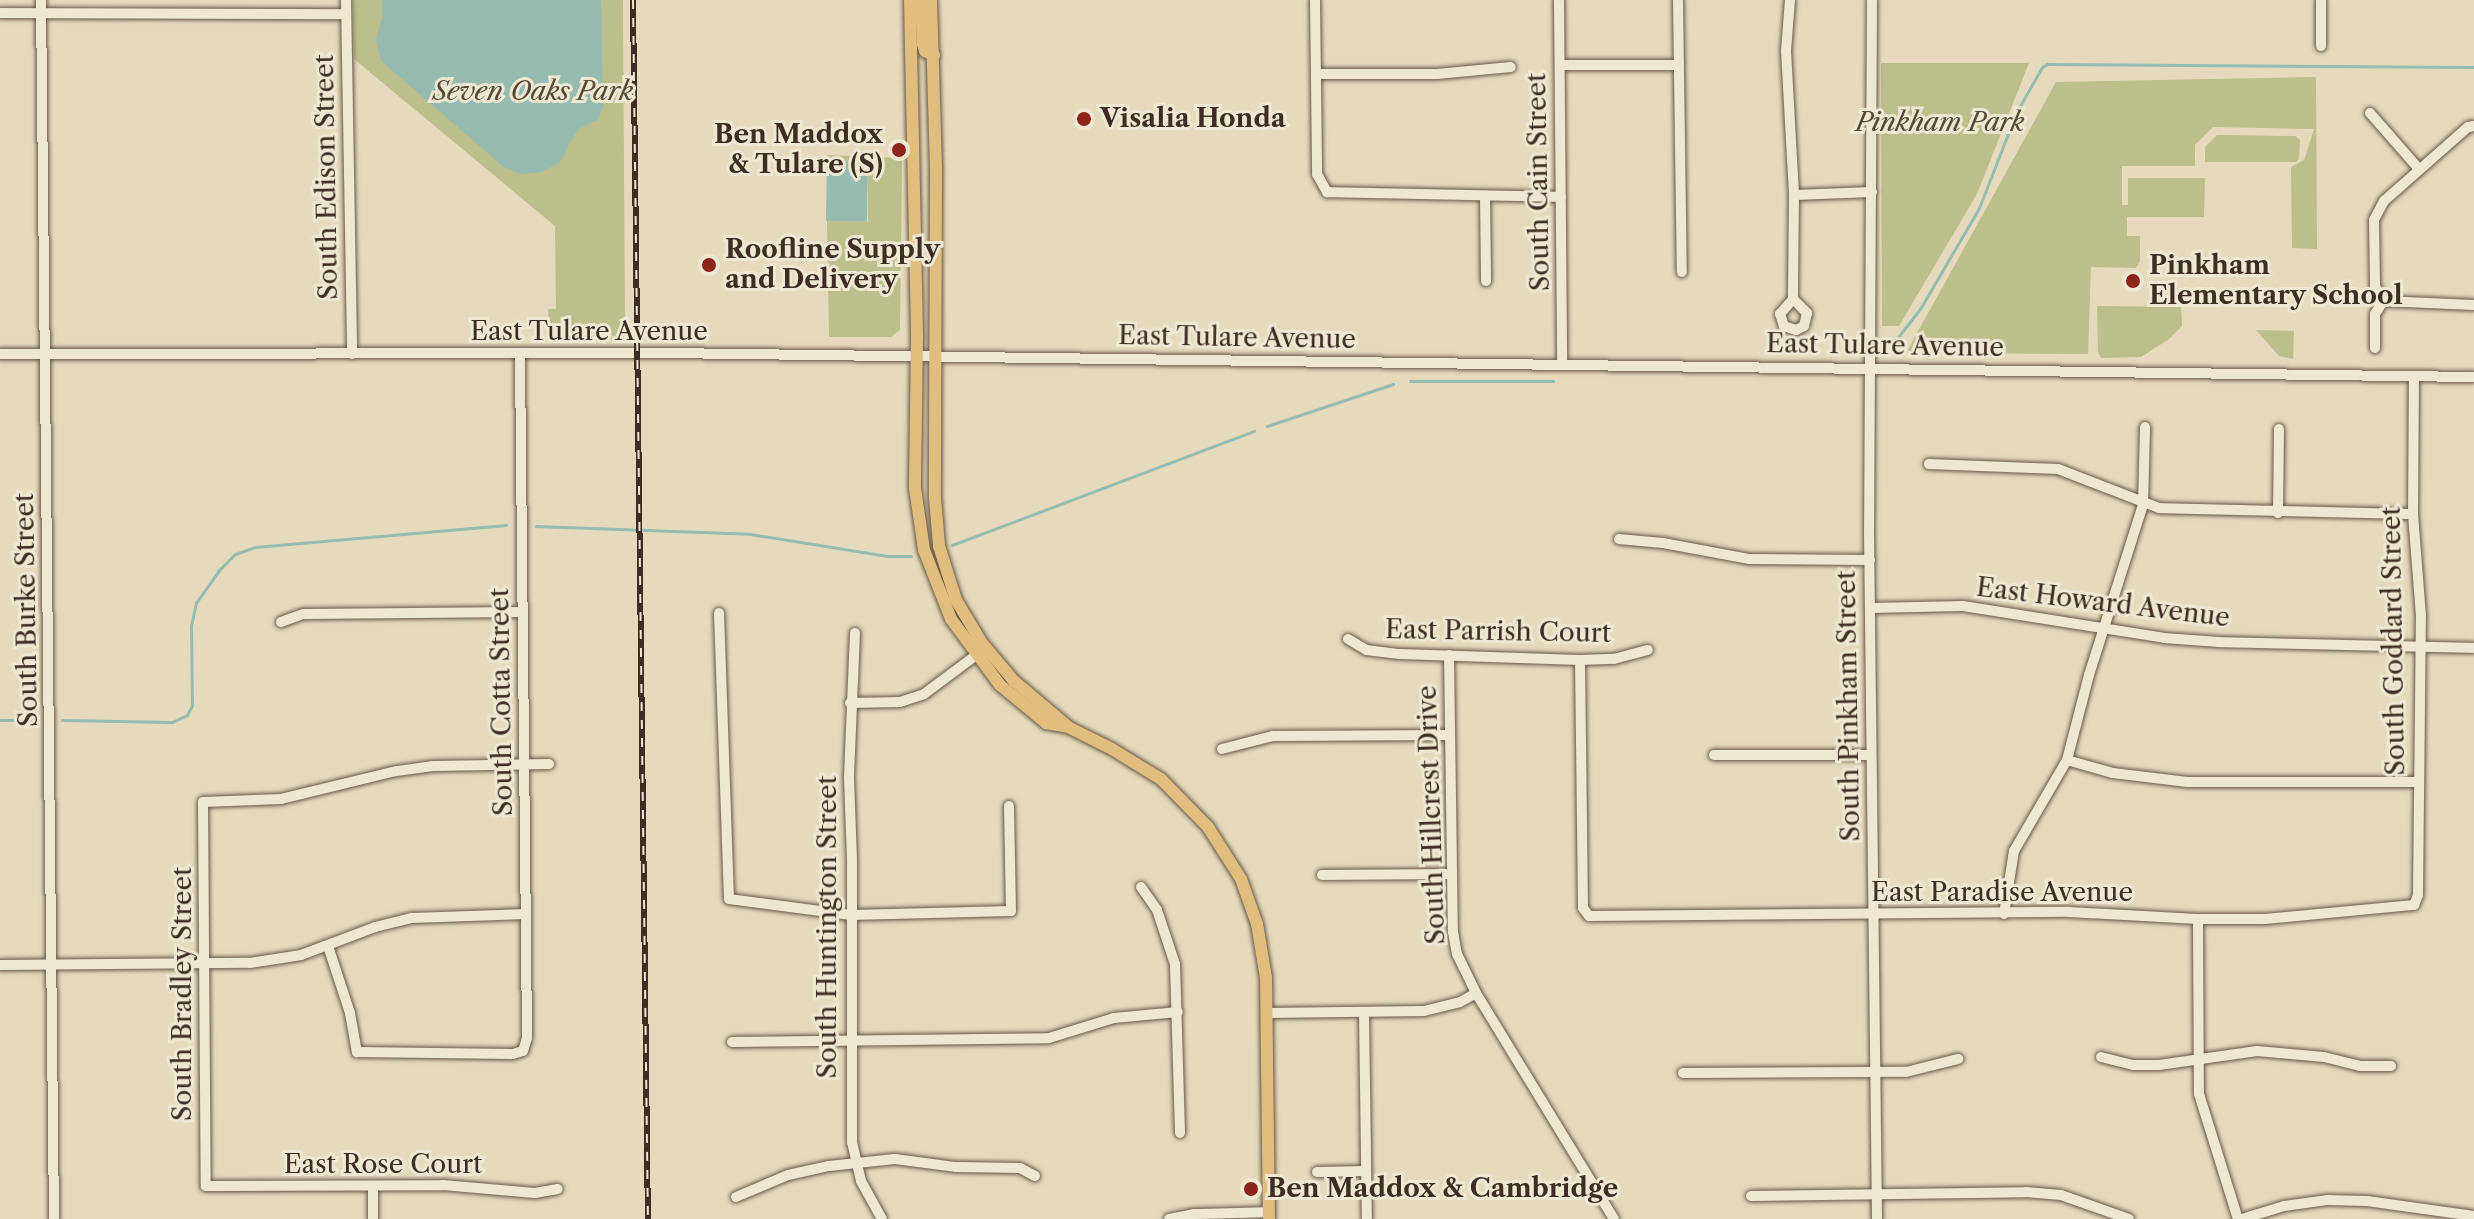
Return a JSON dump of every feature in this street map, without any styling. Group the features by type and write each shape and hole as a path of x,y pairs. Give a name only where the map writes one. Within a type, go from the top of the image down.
{"main road":[{"path":"910,0 915,482 920,533 944,603 975,656 1004,689 1033,714 1046,723 1068,727"},
{"path":"921,0 923,44 925,51 934,55"},
{"path":"931,0 934,55 935,507 946,574 966,619 991,656 1068,727 1123,755 1161,779 1195,811 1222,847 1244,886 1257,924 1265,969 1269,1216"}],"street":[{"name":"South Burke Street","path":"41,0 54,1219"},
{"path":"193,0 193,14"},
{"name":"South Edison Street","path":"346,0 352,354"},
{"path":"1315,0 1317,174 1322,187 1339,194 1561,197"},
{"name":"South Cain Street","path":"1559,0 1562,363"},
{"path":"1678,0 1682,272"},
{"path":"1790,0 1786,51 1794,195 1793,299"},
{"name":"South Pinkham Street","path":"1872,0 1870,608 1877,1219"},
{"path":"2321,0 2321,46"},
{"path":"0,13 346,14"},
{"path":"1560,65 1679,65"},
{"path":"1316,74 1437,74 1511,67"},
{"path":"2370,113 2419,169"},
{"path":"2383,301 2375,286 2374,220 2384,201 2474,126"},
{"path":"1794,195 1872,192"},
{"path":"1485,196 1486,281"},
{"path":"2383,301 2474,305"},
{"path":"2375,348 2375,314 2383,301"},
{"name":"East Tulare Avenue","path":"0,354 520,353 1562,363 2474,377"},
{"name":"South Cotta Street","path":"328,946 350,1013 357,1052 513,1054 523,1051 527,1038 520,353"},
{"name":"South Goddard Street","path":"2414,376 2413,514 2420,646 2418,895 2414,905"},
{"path":"2004,914 2014,851 2067,760 2143,505 2145,427"},
{"path":"2278,513 2279,429"},
{"path":"1929,464 2058,469 2143,505 2188,511 2413,514"},
{"path":"1619,539 1663,543 1749,559 1870,560"},
{"name":"East Howard Avenue","path":"1870,608 1963,606 2219,642 2474,648"},
{"path":"281,622 303,614 522,612"},
{"path":"719,613 729,899 851,915 1011,911 1009,806"},
{"name":"South Huntington Street","path":"855,633 850,703 850,1041 855,1162 880,1217"},
{"name":"East Parrish Court","path":"1348,639 1366,650 1580,660 1614,659 1648,650"},
{"name":"South Hillcrest Drive","path":"1449,655 1451,874 1457,954 1476,993 1614,1219"},
{"path":"850,703 900,702 924,694 975,656"},
{"name":"East Paradise Avenue","path":"1580,660 1583,908 1589,916 2105,913 2198,919 2265,919 2414,905"},
{"path":"1222,749 1273,736 1449,735"},
{"path":"1714,755 1871,755"},
{"path":"2067,760 2113,773 2187,782 2418,782"},
{"path":"524,765 549,764"},
{"name":"South Bradley Street","path":"206,1186 203,802 281,799 396,771 433,766 524,765"},
{"path":"1322,875 1451,874"},
{"path":"1141,887 1157,910 1171,950 1178,1012 1180,1133"},
{"path":"0,965 204,965 272,961 412,918 526,914"},
{"path":"2198,919 2197,1060 2207,1126 2240,1219 2284,1206 2327,1200 2367,1201 2474,1216"},
{"path":"1267,1013 1424,1011 1460,1002 1476,993"},
{"path":"732,1042 1049,1038 1114,1018 1178,1012"},
{"path":"1364,1013 1367,1219"},
{"path":"2101,1057 2146,1065 2257,1051 2324,1057 2359,1066 2391,1066"},
{"path":"1683,1073 1906,1072 1958,1059"},
{"path":"736,1197 788,1175 855,1162 895,1159 956,1167 1020,1168 1035,1176"},
{"path":"1317,1172 1365,1171"},
{"name":"East Rose Court","path":"206,1186 477,1186 535,1193 558,1189"},
{"path":"373,1186 373,1219"},
{"path":"1751,1196 1992,1192 2061,1195 2129,1219"},
{"path":"1169,1219 1207,1213 1269,1216"}],"green space":[{"name":"Seven Oaks Park","path":"353,0 623,0 625,339 549,340 548,309 556,309 555,226 354,59"},
{"name":"Pinkham Park","path":"1881,63 2029,63 1977,194 1899,326 1882,326"},
{"path":"2316,77 2317,249 2292,248 2291,167 2304,160 2314,129 2213,127 2195,145 2195,166 2122,166 2122,205 2128,205 2128,178 2205,178 2204,217 2127,217 2127,236 2140,236 2140,261 2136,268 2091,267 2088,354 1906,353 2056,82"},
{"path":"2217,135 2296,136 2300,140 2299,159 2296,162 2205,162 2205,147"},
{"path":"827,155 902,158 900,330 891,337 829,337 827,221 868,222 868,162 827,161"},
{"path":"2097,306 2181,307 2182,326 2169,339 2141,357 2101,358 2098,352"},
{"path":"2256,330 2294,331 2293,359 2279,356"}],"water":[{"name":"Seven Oaks Park","path":"382,0 601,0 603,108 597,120 580,128 560,162 542,172 520,174 504,167 381,61 376,40 382,18"},
{"path":"827,161 868,162 867,222 826,221"}],"waterway":[{"path":"1895,341 1920,309 1979,208 2016,113 2042,67 2047,64 2474,67"},
{"path":"1410,381 1553,381"},
{"path":"1267,426 1393,384"},
{"path":"952,545 1254,431"},
{"path":"62,720 172,722 187,715 192,705 191,626 196,603 218,571 235,554 255,547 506,525"},
{"path":"536,526 750,534 887,556 911,556"},
{"path":"0,720 38,720"}],"railway":[{"path":"633,0 648,1219"}],"place":[{"name":"Visalia Honda","path":"1084,119"},
{"name":"Ben Maddox & Tulare (S)","path":"899,150"},
{"name":"Roofline Supply and Delivery","path":"709,265"},
{"name":"Pinkham Elementary School","path":"2133,281"},
{"name":"Ben Maddox & Cambridge","path":"1251,1189"}]}
